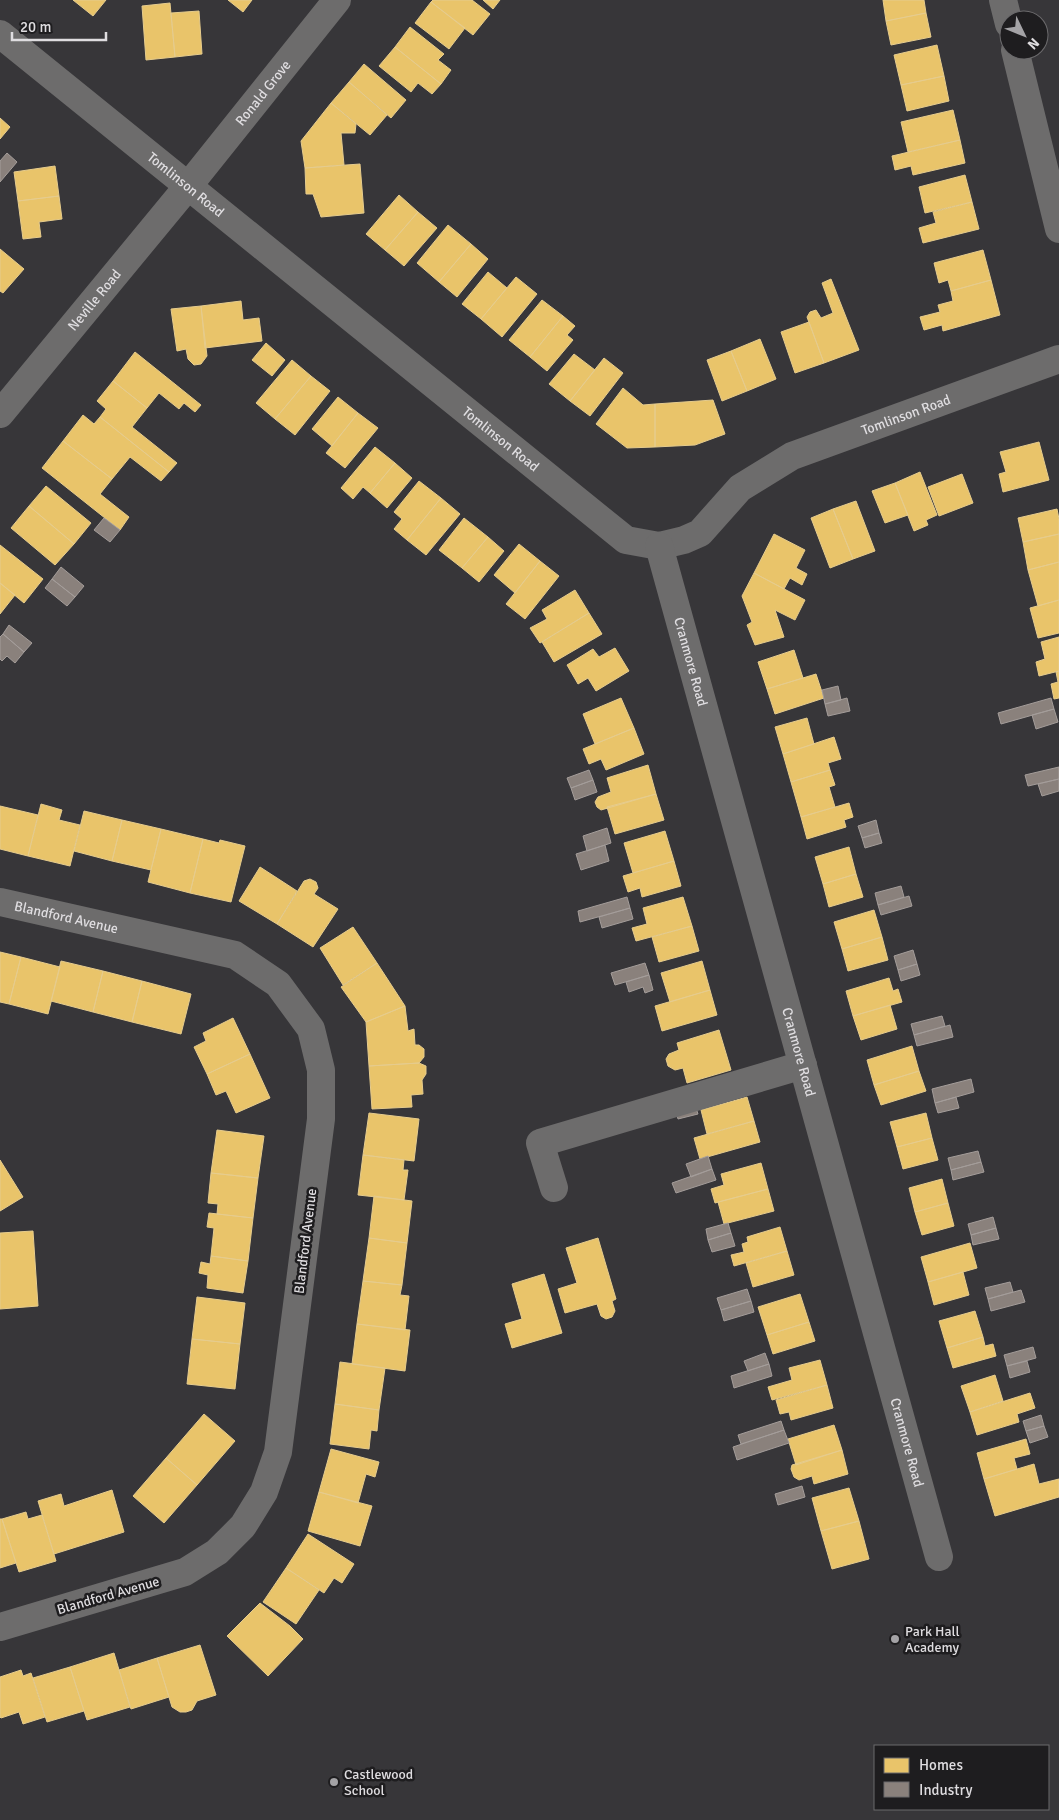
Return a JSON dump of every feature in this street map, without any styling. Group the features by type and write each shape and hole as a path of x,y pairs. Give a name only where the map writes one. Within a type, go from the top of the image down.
{"street":[{"name":"Ronald Grove","path":"189,185 337,0"},
{"name":"Tomlinson Road","path":"0,34 626,540 659,546 684,540 700,533 740,488 792,456 1059,359"},
{"path":"1018,60 1052,171 1059,229"},
{"name":"Neville Road","path":"0,414 189,185"},
{"name":"Cranmore Road","path":"659,546 939,1557"},
{"name":"Blandford Avenue","path":"0,902 235,955 278,984 311,1029 321,1070 321,1120 278,1452 264,1492 243,1526 217,1552 185,1572 0,1627"},
{"path":"554,1188 540,1143 803,1065"}],"building: Homes":[{"path":"73,0 106,0 93,16"},
{"path":"228,0 252,0 243,12"},
{"path":"433,0 472,0 490,14 473,35 431,2"},
{"path":"483,0 500,0 493,9"},
{"path":"883,0 924,0 926,13 886,21"},
{"path":"431,2 465,28 449,49 415,23"},
{"path":"170,3 175,57 146,60 142,6"},
{"path":"199,11 202,54 175,57 171,13"},
{"path":"926,13 931,37 891,45 886,21"},
{"path":"410,27 444,54 438,60 451,70 441,84 395,47"},
{"path":"937,45 944,76 901,85 894,55"},
{"path":"395,47 441,84 432,94 418,83 411,92 379,66"},
{"path":"364,64 406,100 391,118 349,82"},
{"path":"944,76 949,101 907,111 901,85"},
{"path":"349,82 387,115 370,135 331,103"},
{"path":"331,103 356,124 355,133 341,133 344,165 305,168 301,141"},
{"path":"953,110 960,140 908,152 901,122"},
{"path":"0,118 10,127 0,139"},
{"path":"960,140 965,163 913,175 911,166 895,170 892,156"},
{"path":"360,164 364,213 321,217 313,194 306,194 305,168"},
{"path":"55,166 59,196 18,201 14,172"},
{"path":"965,175 972,202 925,213 919,187"},
{"path":"399,195 418,212 385,250 366,234"},
{"path":"59,196 62,219 39,222 41,237 23,239 18,201"},
{"path":"972,202 979,229 923,243 919,228 936,223 933,212"},
{"path":"418,212 437,228 404,266 385,250"},
{"path":"448,225 471,244 439,282 417,263"},
{"path":"471,244 488,259 457,297 439,282"},
{"path":"0,249 24,269 3,293 0,291"},
{"path":"983,250 991,280 951,291 948,280 939,283 934,263"},
{"path":"488,272 507,288 481,319 462,304"},
{"path":"516,277 537,294 502,337 481,319"},
{"path":"831,279 859,350 824,363 807,317 810,312 816,310 821,318 833,313 822,283"},
{"path":"991,280 1000,315 943,331 942,325 924,330 920,317 940,312 938,305 953,301 951,291"},
{"path":"542,300 563,316 530,357 509,340"},
{"path":"241,301 243,320 259,318 262,341 205,348 201,306"},
{"path":"201,306 207,356 201,364 194,365 188,359 186,349 177,351 171,309"},
{"path":"563,316 575,326 567,335 573,340 547,371 530,357"},
{"path":"809,322 824,363 795,373 781,332"},
{"path":"760,339 776,379 747,391 731,351"},
{"path":"266,343 285,360 272,376 252,360"},
{"path":"731,351 747,391 722,401 707,360"},
{"path":"135,352 201,405 195,412 184,403 179,409 159,393 147,408 113,381"},
{"path":"574,354 595,370 570,401 549,384"},
{"path":"604,358 623,373 590,416 570,401"},
{"path":"292,360 311,376 275,419 256,403"},
{"path":"311,376 330,391 295,435 275,419"},
{"path":"113,381 147,408 132,427 177,463 169,472 100,417 106,409 97,401"},
{"path":"623,388 643,405 655,404 655,447 627,448 596,424"},
{"path":"338,397 358,413 332,446 312,429"},
{"path":"713,400 725,434 695,445 655,447 655,404"},
{"path":"358,413 378,428 345,468 326,453"},
{"path":"83,415 94,424 100,417 169,472 161,481 130,457 112,479 63,441"},
{"path":"63,441 112,479 100,494 129,517 120,530 42,468"},
{"path":"1039,442 1049,480 1003,492 999,474 1006,472 1000,452"},
{"path":"375,447 395,463 370,493 363,487 353,499 341,488"},
{"path":"395,463 412,478 387,508 370,493"},
{"path":"920,472 937,515 926,520 928,525 914,531 895,483"},
{"path":"962,474 973,503 939,516 928,487"},
{"path":"419,481 441,498 407,540 394,529 402,519 394,512"},
{"path":"895,483 908,515 885,523 872,491"},
{"path":"46,486 91,523 74,544 29,506"},
{"path":"441,498 460,514 426,555 407,540"},
{"path":"856,501 875,551 853,559 833,509"},
{"path":"29,506 74,544 55,565 11,528"},
{"path":"833,509 853,559 830,568 811,518"},
{"path":"1057,509 1059,534 1023,542 1018,518"},
{"path":"464,518 488,537 462,568 439,550"},
{"path":"774,534 805,550 796,568 807,574 802,585 790,578 784,589 754,573"},
{"path":"1059,534 1059,562 1028,570 1023,542"},
{"path":"488,537 504,551 479,582 462,568"},
{"path":"519,544 540,561 515,593 494,575"},
{"path":"0,545 43,579 24,603 0,583"},
{"path":"540,561 559,576 525,619 506,604"},
{"path":"1059,562 1059,600 1038,606 1028,570"},
{"path":"754,573 805,600 795,620 775,610 784,637 755,645 747,625 752,622 742,596"},
{"path":"0,583 15,595 0,614"},
{"path":"575,590 589,613 540,643 530,628 547,619 542,610"},
{"path":"1059,600 1059,633 1038,638 1030,608"},
{"path":"589,613 602,634 554,662 542,642"},
{"path":"1059,637 1059,671 1039,676 1036,662 1045,659 1041,642"},
{"path":"615,648 629,671 596,691 588,678 578,684 567,665 593,649 599,657"},
{"path":"794,650 803,678 767,689 758,662"},
{"path":"1059,671 1059,698 1054,699 1051,684 1058,682 1056,672"},
{"path":"816,674 824,698 775,714 767,689"},
{"path":"621,698 634,728 595,744 583,714"},
{"path":"807,718 814,744 783,754 775,727"},
{"path":"634,728 644,754 606,770 601,759 589,764 583,749"},
{"path":"834,737 841,759 828,763 830,770 791,782 783,754"},
{"path":"648,765 656,794 601,810 597,807 595,802 598,797 611,792 607,778"},
{"path":"830,770 835,785 829,787 835,807 801,817 791,782"},
{"path":"656,794 664,820 615,834 607,807"},
{"path":"849,803 853,817 844,820 846,827 807,839 801,817"},
{"path":"41,804 62,810 59,820 80,825 70,866 28,856"},
{"path":"0,806 38,815 28,856 0,849"},
{"path":"84,811 122,820 112,861 74,851"},
{"path":"122,820 161,829 151,870 112,861"},
{"path":"161,829 203,839 190,893 148,882"},
{"path":"665,831 674,861 633,873 624,843"},
{"path":"203,839 219,843 220,840 245,846 231,902 190,893"},
{"path":"849,847 856,874 823,884 815,857"},
{"path":"674,861 681,886 642,897 640,888 628,892 623,876"},
{"path":"260,867 297,891 277,924 239,901"},
{"path":"856,874 863,897 829,907 823,884"},
{"path":"310,879 316,882 318,888 314,894 338,909 313,947 277,924 304,881"},
{"path":"683,897 692,926 636,941 632,928 647,924 643,908"},
{"path":"874,910 882,937 842,949 834,922"},
{"path":"692,926 699,951 659,962 652,937"},
{"path":"353,927 377,963 343,985 320,948"},
{"path":"882,937 888,960 848,971 842,949"},
{"path":"0,952 21,957 9,1004 0,1002"},
{"path":"21,957 60,967 48,1014 9,1004"},
{"path":"61,961 103,971 93,1012 51,1001"},
{"path":"702,961 710,990 670,1002 661,973"},
{"path":"377,963 405,1006 366,1022 341,987"},
{"path":"103,971 142,981 132,1022 93,1012"},
{"path":"889,978 893,991 898,989 902,1002 853,1016 846,991"},
{"path":"142,981 191,994 181,1034 132,1022"},
{"path":"710,990 717,1015 662,1031 655,1006"},
{"path":"890,1005 897,1029 861,1040 853,1016"},
{"path":"405,1006 408,1031 414,1029 415,1045 419,1045 424,1049 424,1057 419,1063 369,1066 366,1022"},
{"path":"233,1018 250,1054 207,1074 194,1047 206,1041 203,1033"},
{"path":"719,1030 731,1070 687,1083 683,1068 675,1070 668,1066 666,1059 669,1054 679,1050 677,1043"},
{"path":"912,1046 919,1071 874,1085 867,1060"},
{"path":"250,1054 270,1098 236,1113 226,1091 216,1095 207,1074"},
{"path":"419,1063 426,1066 426,1074 422,1080 423,1094 411,1095 412,1107 372,1109 369,1066"},
{"path":"919,1071 926,1091 881,1105 874,1085"},
{"path":"747,1097 754,1121 707,1134 701,1110"},
{"path":"369,1113 419,1119 414,1161 363,1155"},
{"path":"926,1113 932,1138 897,1147 890,1122"},
{"path":"754,1121 760,1142 700,1159 694,1138"},
{"path":"217,1130 264,1136 258,1178 211,1173"},
{"path":"932,1138 938,1160 903,1169 897,1147"},
{"path":"363,1155 404,1160 403,1170 408,1170 404,1200 358,1195"},
{"path":"0,1160 23,1197 0,1211"},
{"path":"761,1163 768,1189 715,1203 711,1189 724,1185 721,1174"},
{"path":"211,1173 258,1178 253,1218 217,1214 218,1204 208,1203"},
{"path":"942,1179 948,1203 915,1212 909,1188"},
{"path":"768,1189 774,1211 724,1224 718,1202"},
{"path":"374,1196 412,1201 407,1243 369,1238"},
{"path":"948,1203 954,1226 922,1235 915,1212"},
{"path":"209,1213 253,1218 248,1261 211,1256 214,1228 207,1227"},
{"path":"780,1227 787,1251 734,1266 731,1255 744,1252 742,1244 748,1242 747,1237"},
{"path":"33,1231 38,1306 0,1309 0,1233"},
{"path":"369,1238 407,1243 402,1285 363,1281"},
{"path":"598,1238 616,1299 612,1301 615,1311 612,1317 606,1319 601,1316 597,1304 565,1313 558,1289 577,1283 566,1248"},
{"path":"970,1243 977,1268 928,1282 921,1257"},
{"path":"787,1251 794,1275 753,1287 746,1263"},
{"path":"211,1256 248,1261 243,1293 207,1288 208,1275 199,1273 201,1262 210,1264"},
{"path":"963,1272 969,1295 934,1305 928,1282"},
{"path":"544,1274 562,1333 512,1348 505,1324 522,1319 512,1284"},
{"path":"363,1281 402,1285 400,1295 409,1296 405,1330 357,1324"},
{"path":"800,1294 809,1322 767,1335 758,1307"},
{"path":"197,1297 245,1303 240,1344 192,1339"},
{"path":"975,1311 983,1337 947,1348 939,1321"},
{"path":"809,1322 815,1341 773,1354 767,1335"},
{"path":"357,1324 410,1330 405,1371 352,1364"},
{"path":"983,1337 985,1346 993,1344 996,1356 953,1368 947,1348"},
{"path":"192,1339 240,1344 235,1389 187,1384"},
{"path":"820,1360 827,1385 772,1400 768,1387 792,1380 789,1368"},
{"path":"340,1362 385,1368 379,1410 335,1404"},
{"path":"995,1375 1003,1401 970,1412 961,1386"},
{"path":"827,1385 833,1408 791,1420 789,1412 780,1414 776,1400"},
{"path":"1030,1393 1035,1408 1017,1414 1019,1422 977,1435 970,1412"},
{"path":"335,1404 379,1410 377,1431 371,1430 369,1449 330,1444"},
{"path":"204,1414 235,1441 197,1485 166,1458"},
{"path":"834,1425 842,1450 796,1465 788,1439"},
{"path":"1026,1439 1030,1454 1014,1458 1017,1469 984,1479 977,1453"},
{"path":"331,1449 379,1462 375,1477 366,1474 358,1503 319,1492"},
{"path":"842,1450 848,1474 814,1484 812,1476 799,1480 794,1477 791,1469 792,1465"},
{"path":"166,1458 197,1485 164,1523 133,1496"},
{"path":"1034,1464 1039,1484 1059,1479 1059,1497 995,1516 984,1479"},
{"path":"849,1488 859,1521 821,1531 812,1498"},
{"path":"112,1490 124,1532 54,1554 38,1501 61,1494 64,1506"},
{"path":"319,1492 372,1506 360,1546 308,1531"},
{"path":"26,1512 28,1519 42,1515 56,1561 19,1572 2,1519"},
{"path":"0,1519 2,1519 16,1563 0,1568"},
{"path":"859,1521 869,1559 832,1569 821,1531"},
{"path":"308,1534 354,1564 342,1583 334,1578 324,1593 286,1568"},
{"path":"286,1568 319,1590 296,1624 263,1602"},
{"path":"260,1603 290,1626 303,1639 268,1676 227,1636"},
{"path":"200,1645 216,1695 197,1701 192,1710 180,1712 172,1707 157,1658"},
{"path":"114,1653 130,1707 87,1720 70,1667"},
{"path":"157,1658 169,1697 131,1709 119,1670"},
{"path":"70,1667 84,1711 47,1722 33,1678"},
{"path":"21,1670 23,1676 31,1673 45,1717 23,1724 19,1712 0,1717 0,1677"}],"building: Industry":[{"path":"7,153 17,162 0,182 0,161"},
{"path":"104,518 120,530 110,542 94,530"},
{"path":"61,567 84,586 75,597 52,579"},
{"path":"52,579 75,597 67,606 45,588"},
{"path":"9,625 32,643 24,652 3,634"},
{"path":"3,634 24,652 15,663 7,656 2,661 0,659 0,637"},
{"path":"838,686 841,700 825,704 822,690"},
{"path":"847,698 850,711 828,716 825,704"},
{"path":"1051,698 1054,709 1001,724 998,713"},
{"path":"1054,709 1058,722 1036,729 1032,715"},
{"path":"1059,767 1059,779 1028,786 1025,775"},
{"path":"589,770 593,780 571,788 567,778"},
{"path":"1059,779 1059,791 1042,796 1038,784"},
{"path":"593,780 597,792 575,800 571,788"},
{"path":"876,820 879,833 862,838 858,826"},
{"path":"607,828 611,843 587,851 583,836"},
{"path":"879,833 882,843 865,848 862,838"},
{"path":"605,845 609,861 581,870 576,854"},
{"path":"901,886 904,897 878,905 875,893"},
{"path":"909,896 912,906 881,915 878,905"},
{"path":"627,897 630,908 580,922 578,911"},
{"path":"630,908 633,919 602,928 599,917"},
{"path":"913,950 917,964 898,970 894,956"},
{"path":"645,963 649,975 615,985 611,973"},
{"path":"917,964 920,975 901,981 898,970"},
{"path":"649,975 653,990 645,993 643,987 629,992 626,982"},
{"path":"942,1016 945,1026 914,1035 911,1024"},
{"path":"950,1025 953,1037 917,1046 914,1035"},
{"path":"971,1079 974,1092 935,1103 932,1089"},
{"path":"956,1097 959,1108 938,1113 935,1103"},
{"path":"694,1102 698,1114 678,1119 675,1107"},
{"path":"978,1151 981,1162 951,1170 948,1158"},
{"path":"708,1156 712,1169 691,1177 686,1164"},
{"path":"981,1162 984,1172 953,1180 951,1170"},
{"path":"712,1169 716,1180 676,1193 672,1183"},
{"path":"993,1217 996,1228 971,1235 968,1224"},
{"path":"728,1223 731,1233 708,1240 706,1229"},
{"path":"996,1228 999,1239 973,1245 971,1235"},
{"path":"731,1233 735,1246 712,1252 708,1240"},
{"path":"1010,1282 1013,1292 988,1299 985,1288"},
{"path":"747,1289 751,1301 721,1310 717,1298"},
{"path":"1021,1290 1025,1302 991,1311 988,1299"},
{"path":"751,1301 754,1312 724,1321 721,1310"},
{"path":"1033,1347 1036,1358 1007,1366 1004,1355"},
{"path":"765,1353 769,1364 748,1371 744,1361"},
{"path":"1027,1361 1030,1372 1010,1378 1007,1366"},
{"path":"769,1364 772,1376 734,1388 731,1376"},
{"path":"1041,1415 1044,1426 1026,1431 1023,1421"},
{"path":"781,1421 784,1430 741,1444 738,1435"},
{"path":"1044,1426 1048,1437 1030,1443 1026,1431"},
{"path":"784,1430 789,1443 737,1460 733,1447"},
{"path":"802,1486 805,1497 778,1505 775,1494"}],"place":[{"name":"Park Hall Academy","path":"895,1639"},
{"name":"Castlewood School","path":"334,1782"}]}
